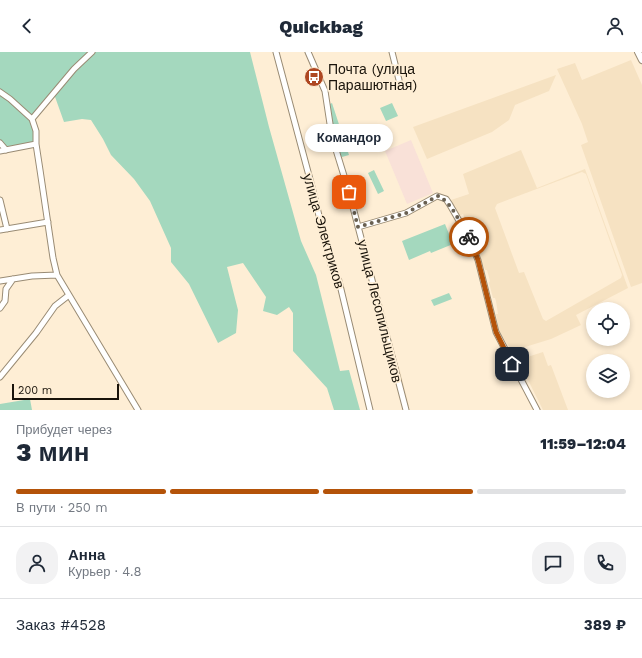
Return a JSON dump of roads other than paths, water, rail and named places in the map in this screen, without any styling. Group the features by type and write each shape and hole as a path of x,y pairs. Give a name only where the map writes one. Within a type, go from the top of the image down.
{"main road":[{"path":"638,52 642,60"}],"street":[{"path":"32,119 74,69 92,52"},
{"name":"улица Электриков","path":"276,52 332,269 339,282 370,410"},
{"name":"улица Лесопильщиков","path":"308,52 325,91 332,137 349,192 406,410"},
{"path":"392,52 399,80"},
{"path":"0,92 32,119 36,131 36,144 57,275 138,410"},
{"path":"0,143 6,150"},
{"path":"0,152 36,144"},
{"path":"358,227 406,213 438,196 446,199 474,248 487,289 496,332 537,410"},
{"path":"0,200 7,229"},
{"path":"0,230 48,222"},
{"path":"0,281 32,276 57,275"},
{"path":"0,308 5,301 6,289 13,279"},
{"path":"0,377 36,333 55,306 69,295"}],"place":[{"name":"Почта (улица Парашютная)","path":"314,77"},
{"name":"Командор","path":"349,192"}]}
